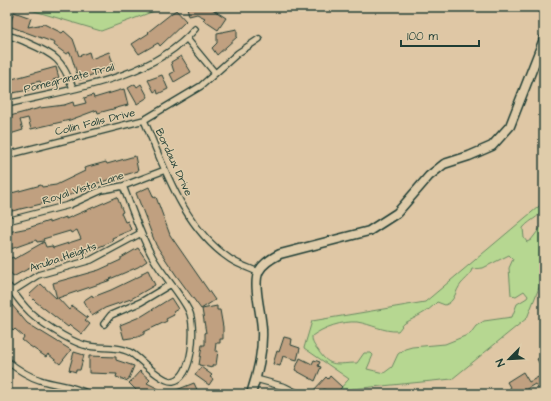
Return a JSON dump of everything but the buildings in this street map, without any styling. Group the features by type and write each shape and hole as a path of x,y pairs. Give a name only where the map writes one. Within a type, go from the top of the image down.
{"street":[{"name":"Pomegranate Trail","path":"7,104 114,79 142,67 187,38 195,29"},
{"path":"7,36 40,48 56,57 66,70 73,88"},
{"path":"187,38 216,73"},
{"name":"Collin Falls Drive","path":"7,155 144,120 201,86 238,52 259,39"},
{"path":"251,394 262,353 262,329 257,291 258,272 268,260 280,254 369,231 397,213 429,176 444,164 469,156 492,146 510,126 544,40"},
{"name":"Bordaux Drive","path":"144,120 173,188 192,220 210,242 231,259 258,272"},
{"name":"Royal Vista Lane","path":"7,221 69,205 102,190 123,186 165,170"},
{"path":"7,285 26,309 71,341 86,346 116,348 130,352 162,379 172,382 181,377 186,372 189,360 193,326 189,312 152,256 123,186"},
{"name":"Aruba Heights","path":"12,291 38,275 91,260 142,233"},
{"path":"104,324 111,315 140,302 171,284"},
{"path":"7,361 22,373 41,381 76,387 88,394"},
{"path":"256,379 285,387 299,394"}],"green space":[{"path":"21,7 165,7 101,31"},
{"path":"544,202 542,211 523,228 524,238 527,242 531,240 544,223 544,275 527,318 452,379 352,389 348,394 335,394 349,379 304,348 312,321 425,302","holes":["509,255 513,259 509,268 511,295 516,296 524,291 528,296 517,304 512,317 484,321 476,326 470,334 445,344 405,349 398,354 392,367 384,373 367,369 373,355 371,353 364,353 357,363 334,364 322,356 312,340 312,336 322,330 345,322 357,322 398,331 405,323 426,311 437,302 445,305 448,304 461,284 469,276 472,269 483,268"]}]}
